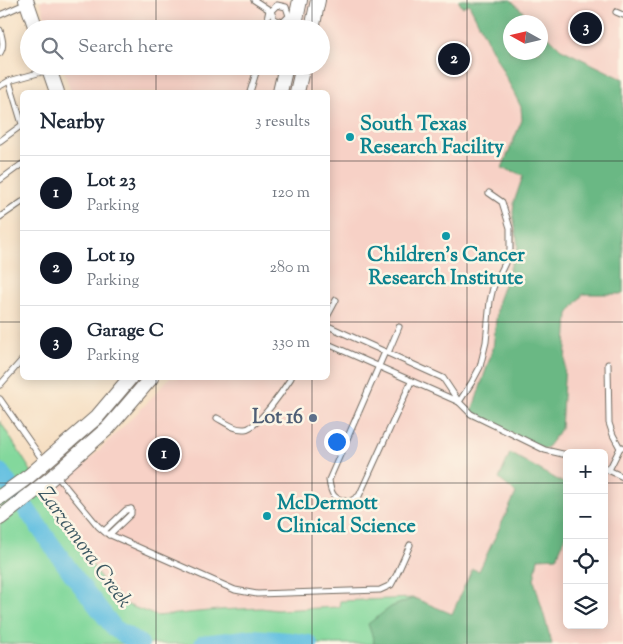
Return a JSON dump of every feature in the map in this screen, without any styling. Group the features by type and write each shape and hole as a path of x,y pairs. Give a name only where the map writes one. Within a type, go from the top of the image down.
{"street":[{"path":"293,20 300,0"},
{"path":"314,20 318,0"},
{"path":"27,2 33,20"},
{"path":"51,75 56,90"},
{"path":"280,90 284,75"},
{"path":"297,90 301,75"},
{"path":"0,497 29,476 97,416 128,380"},
{"path":"3,515 55,475 108,428 149,380"}],"lane":[{"path":"254,0 270,10 274,19 277,20"},
{"path":"0,14 27,2"},
{"path":"267,20 270,10 277,5 286,7 292,20"},
{"path":"616,12 623,15"},
{"path":"0,30 3,49 0,53"},
{"path":"0,86 27,75"},
{"path":"251,90 257,75"},
{"path":"9,81 20,118"},
{"path":"0,141 20,126"},
{"path":"0,180 20,165"},
{"path":"459,402 480,367 486,342 493,288 510,250 510,228 502,202 490,193"},
{"path":"0,217 20,203"},
{"path":"330,311 336,300"},
{"path":"330,327 443,378 459,402 471,414 545,450 563,454"},
{"path":"399,327 378,367 329,480 330,492 338,500 350,502 359,496 411,382"},
{"path":"330,345 459,402"},
{"path":"0,384 20,362"},
{"path":"608,364 609,423 613,435 622,447 608,466"},
{"path":"217,418 236,429 247,430 258,422 290,380"},
{"path":"0,399 44,462"},
{"path":"608,470 623,477"},
{"path":"55,475 106,533 235,590 257,594 380,590 391,585 410,545"},
{"path":"131,509 131,514 106,533 126,510 131,509"}],"shaded area":[{"path":"40,0 623,0 623,644 342,644 219,610 156,616 124,604 102,580 46,495 88,461 147,403 167,380 330,380 330,90 70,90 65,75 330,75 330,20 46,20"}],"green space":[{"path":"458,0 511,0 527,15 503,15 503,60 548,60 548,36 561,49 623,79 623,294 583,294 568,314 561,429 545,450 471,414 493,349 498,301 518,246 513,213 514,202 523,176 502,168 522,120 521,107 469,4 462,7"},
{"path":"0,421 102,580 125,604 157,616 219,610 339,607 340,601 414,598 391,607 373,644 0,644"},
{"path":"510,453 563,483 563,543 557,557 538,558 534,580 552,644 373,644 374,641 368,624 391,607 414,598 452,614 472,569 479,571 516,493 499,479"}],"waterway":[{"name":"Zarzamora Creek","path":"0,472 73,575 114,628 140,644"},
{"name":"Zarzamora Creek","path":"203,644 252,638 309,644"}],"place":[{"name":"Garage C","path":"586,28"},
{"name":"Lot 19","path":"454,59"},
{"name":"South Texas Research Facility","path":"350,137"},
{"name":"Children's Cancer Research Institute","path":"446,236"},
{"name":"Lot 16","path":"313,418"},
{"name":"Lot 23","path":"164,454"},
{"name":"McDermott Clinical Science","path":"267,516"}]}
